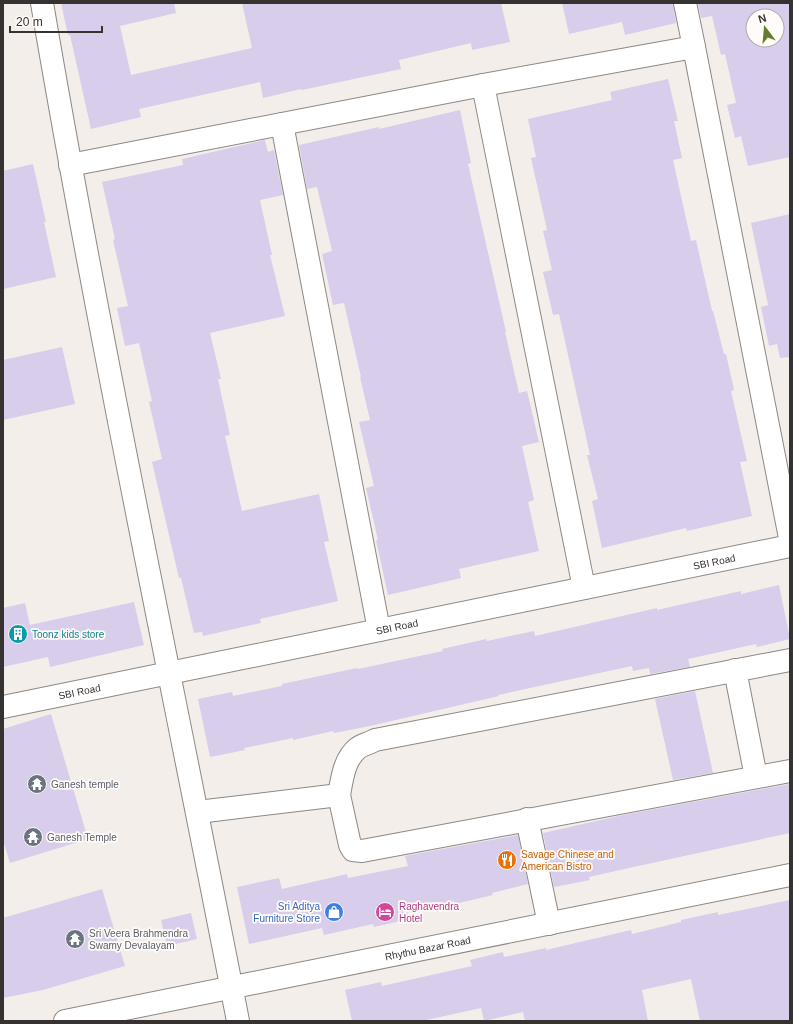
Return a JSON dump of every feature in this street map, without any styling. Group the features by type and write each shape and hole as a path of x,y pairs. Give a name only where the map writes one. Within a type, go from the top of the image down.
{"street":[{"path":"42,3 70,165 238,1021"},
{"path":"685,3 790,538"},
{"path":"70,165 483,85 694,47"},
{"path":"483,85 584,588"},
{"path":"282,124 379,630"},
{"name":"SBI Road","path":"3,707 790,546"},
{"path":"790,660 375,740 358,748 350,756 343,772 339,795 350,845 353,850 362,851 790,771"},
{"path":"735,670 756,777"},
{"path":"198,812 339,795"},
{"path":"527,820 549,924"},
{"name":"Rhythu Bazar Road","path":"65,1021 790,875"}],"building":[{"path":"61,3 174,3 176,13 120,26 131,75 252,48 242,3 501,3 510,42 472,50 471,43 399,60 401,69 263,98 260,82 139,109 141,117 91,129 70,35 68,35"},
{"path":"562,3 673,3 676,23 625,35 622,22 569,34"},
{"path":"698,3 790,3 790,157 748,166 741,136 735,138 727,105 736,103 725,54 721,55 712,16 701,18"},
{"path":"668,79 678,121 674,121 682,158 673,160 691,241 696,240 712,311 724,354 726,354 734,390 731,391 747,461 740,462 752,516 687,531 686,528 602,548 592,501 598,499 587,455 590,455 559,314 553,315 543,272 552,270 543,231 547,230 531,158 536,157 528,119 612,100 610,92"},
{"path":"460,110 471,163 468,164 519,393 527,391 539,442 522,446 534,500 528,502 539,551 459,569 461,578 388,595 376,540 378,540 366,488 374,486 359,422 370,420 344,303 333,305 322,254 332,251 317,187 307,189 299,145 379,127 379,129"},
{"path":"265,140 268,152 274,150 283,195 260,200 272,255 270,255 285,316 210,333 221,379 218,379 230,435 225,436 242,511 319,494 329,541 324,542 338,601 260,619 261,623 203,636 202,632 194,633 181,578 179,578 152,462 162,459 149,402 152,401 139,343 125,346 117,308 128,306 102,182 183,165 182,159"},
{"path":"33,164 56,277 3,289 3,171"},
{"path":"790,214 790,357 780,358 777,344 769,346 761,307 768,305 751,223"},
{"path":"62,347 75,404 3,420 3,360"},
{"path":"779,585 790,639 757,647 756,644 688,659 690,667 650,674 649,668 633,671 632,666 498,695 499,696 370,726 334,733 333,731 293,740 293,738 210,757 198,699 232,692 233,696 282,686 282,684 443,651 442,649 486,639 487,641 534,631 535,636 657,608 657,610 741,591 741,594"},
{"path":"134,602 144,645 50,667 48,657 3,667 3,608 25,603 30,625"},
{"path":"695,691 713,773 673,780 655,699"},
{"name":"Ganesh temple","path":"51,714 88,839 10,863 3,840 3,729"},
{"path":"790,784 790,833 589,877 590,880 554,887 543,833 623,815"},
{"path":"518,835 528,884 492,893 493,895 455,904 454,901 407,911 409,919 374,927 373,924 324,935 322,928 249,944 237,887 279,878 282,889 347,874 348,878 408,866 405,856"},
{"name":"Sri Veera Brahmendra Swamy Devalayam","path":"102,889 125,966 43,990 3,998 3,918"},
{"path":"790,900 790,1021 700,1021 691,979 642,990 648,1021 525,1021 523,1012 484,1021 481,1008 422,1021 352,1021 345,990 381,982 382,986 472,966 470,960 503,952 504,957 546,948 546,950 631,930 632,934 681,922 681,920 718,912 718,915"},
{"path":"191,913 197,939 167,946 161,920"}],"place":[{"name":"Toonz kids store","path":"18,634"},
{"name":"Ganesh temple","path":"37,784"},
{"name":"Ganesh Temple","path":"33,837"},
{"name":"Savage Chinese and American Bistro","path":"507,860"},
{"name":"Sri Aditya Furniture Store","path":"334,912"},
{"name":"Raghavendra Hotel","path":"385,912"},
{"name":"Sri Veera Brahmendra Swamy Devalayam","path":"75,939"}]}
